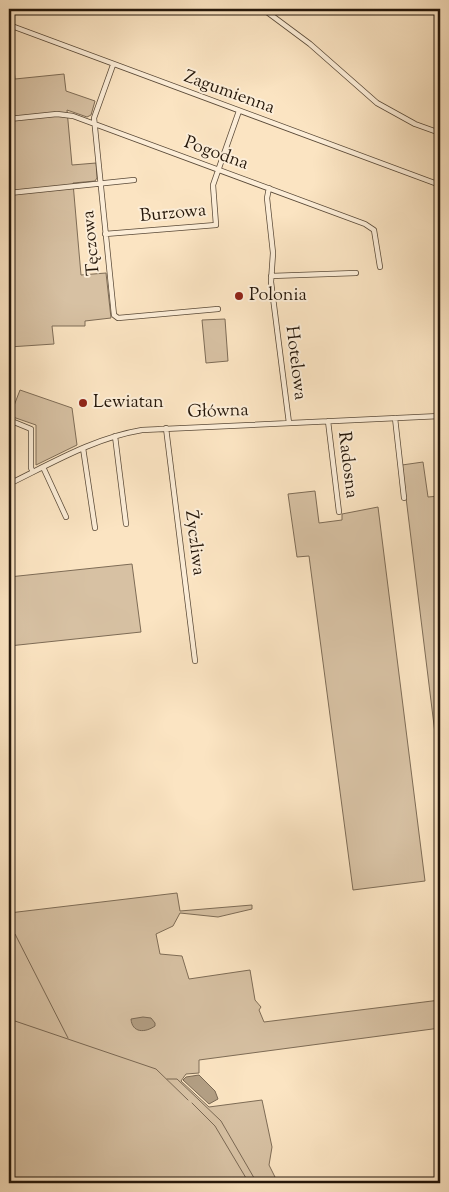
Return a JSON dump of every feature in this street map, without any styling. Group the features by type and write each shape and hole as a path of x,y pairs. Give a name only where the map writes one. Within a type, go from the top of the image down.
{"street":[{"path":"263,9 310,44 377,103 395,114 440,133"},
{"name":"Zagumienna","path":"9,25 440,185"},
{"name":"Tęczowa","path":"113,65 95,113 112,311 118,318 218,309"},
{"name":"Burzowa","path":"105,234 216,225 213,185 239,110"},
{"name":"Pogodna","path":"9,119 65,114 371,227 376,235 380,267"},
{"path":"9,193 134,180"},
{"name":"Hotelowa","path":"269,188 267,198 273,253 272,276 289,423"},
{"path":"272,276 356,274"},
{"name":"Główna","path":"9,484 83,448 115,436 142,430 440,416"},
{"path":"395,418 404,498"},
{"path":"9,420 31,429 32,472"},
{"name":"Radosna","path":"328,421 339,512"},
{"name":"Życzliwa","path":"166,428 195,661"},
{"path":"115,436 126,524"},
{"path":"83,448 95,528"},
{"path":"43,467 66,518"}],"shaded area":[{"path":"9,37 11,40 15,79 64,74 66,91 95,101 91,115 87,117 67,110 72,165 96,163 97,178 95,181 73,183 81,275 106,273 111,318 85,321 85,326 52,326 54,344 9,347"},
{"path":"225,319 228,361 206,363 202,320"},
{"path":"20,390 72,408 77,445 36,465 36,425 10,416"},
{"path":"423,462 428,497 440,496 440,774 402,465"},
{"path":"315,491 319,523 342,520 342,514 378,507 425,881 353,890 309,556 297,557 288,494"},
{"path":"132,564 141,632 9,646 9,577"},
{"path":"177,893 180,911 252,905 252,909 218,917 180,913 173,926 156,934 160,954 182,956 189,979 250,970 255,1000 261,1007 259,1010 264,1022 440,1000 440,1028 199,1060 199,1073 186,1074 181,1081 209,1107 262,1100 272,1147 269,1165 275,1177 267,1183 9,1183 9,913"},
{"path":"151,1018 155,1026 143,1031 136,1029 131,1019"},
{"path":"199,1075 215,1091 218,1099 209,1104 183,1080 186,1077"}],"waterway":[{"path":"9,930 15,934 68,1038"},
{"path":"9,1019 156,1069 188,1100"},
{"path":"167,1079 177,1079 221,1121 257,1183"},
{"path":"192,1103 215,1126 249,1183"},
{"path":"9,1180 12,1183"}],"place":[{"name":"Polonia","path":"239,296"},
{"name":"Lewiatan","path":"83,403"}]}
